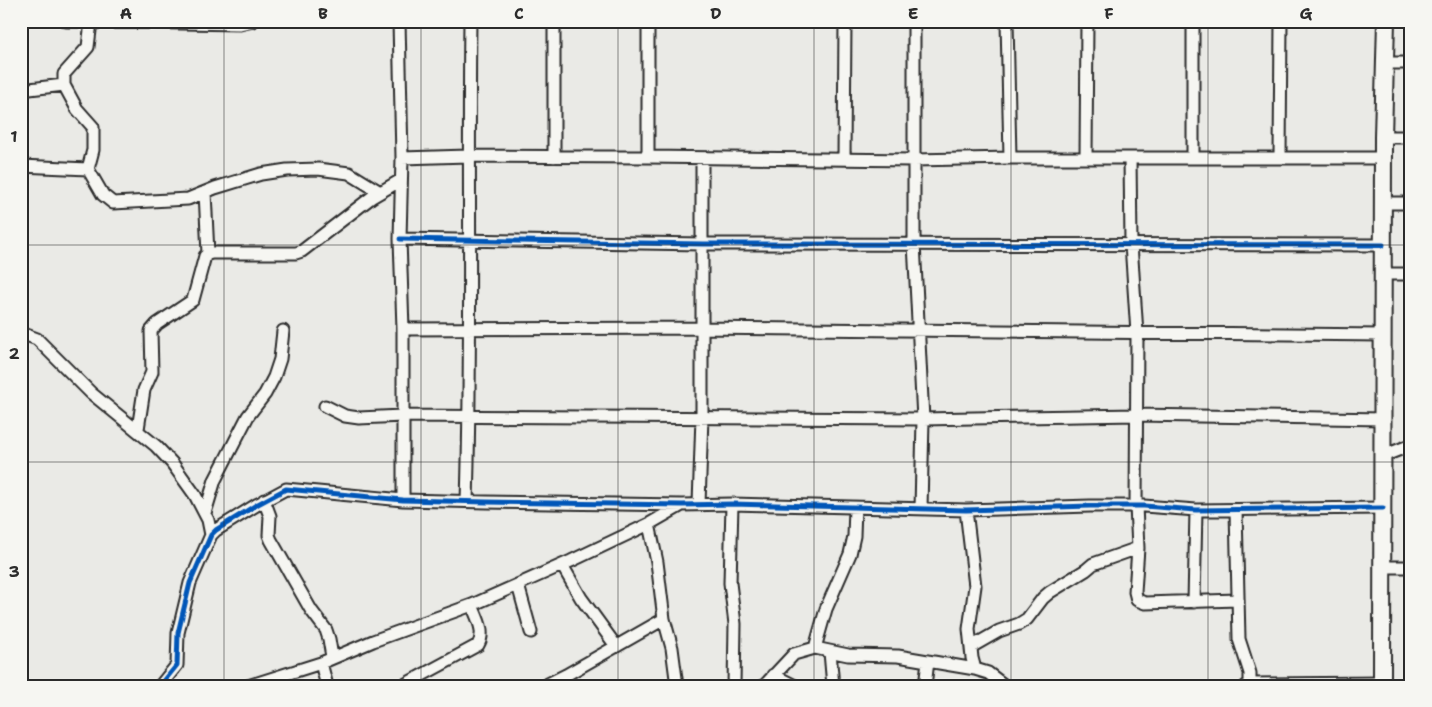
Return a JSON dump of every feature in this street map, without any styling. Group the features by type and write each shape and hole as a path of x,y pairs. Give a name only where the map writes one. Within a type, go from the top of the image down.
{"main road":[{"path":"1382,684 1383,137 1386,21"}],"street":[{"path":"66,21 240,24 253,21"},
{"path":"399,21 402,158 400,239 403,329 403,500"},
{"path":"467,501 470,417 468,156 470,21"},
{"path":"554,21 554,157"},
{"path":"648,21 648,157"},
{"path":"844,159 845,21"},
{"path":"914,21 914,243 923,419 921,509"},
{"path":"1007,21 1010,158"},
{"path":"1086,157 1087,21"},
{"path":"1193,21 1193,158"},
{"path":"1280,157 1281,21"},
{"path":"91,22 88,47 64,74 64,85 77,110 93,126 93,150 88,169 103,195 113,203 188,199 261,174 286,170 318,169 349,173 380,192"},
{"path":"1386,63 1411,63"},
{"path":"21,90 64,85"},
{"path":"1383,137 1411,137"},
{"path":"402,158 468,156 914,160 1086,157 1384,158"},
{"path":"699,504 702,417 702,158"},
{"path":"1130,158 1131,244 1137,333 1136,506 1138,548 1135,592 1137,600 1145,603 1237,600"},
{"path":"21,166 88,169"},
{"path":"208,254 296,253 302,251 380,192 402,180"},
{"path":"138,429 144,390 152,372 151,331 193,300 208,254 205,192"},
{"path":"1383,203 1411,203"},
{"path":"400,239 703,244 914,243 1383,246"},
{"path":"1383,274 1411,274"},
{"path":"403,329 469,327 702,328 1383,335"},
{"path":"204,513 215,480 248,416 265,394 274,376 280,359 284,331"},
{"path":"21,333 38,339 91,393 138,429 172,463 194,495 208,520 210,535"},
{"path":"325,406 345,416 359,418 402,416 923,419 1136,416 1383,419"},
{"path":"1383,456 1411,445"},
{"path":"160,686 177,665 178,633 190,583 210,535 264,500 286,489 403,500 682,505 732,504 966,510 1136,506 1196,510 1383,508"},
{"path":"264,500 270,516 269,535 271,540 311,610 326,630 332,657"},
{"path":"732,504 730,583 735,624 734,686"},
{"path":"248,686 321,663 332,657 472,605 649,524 682,505"},
{"path":"815,648 826,610 850,554 854,536 855,508"},
{"path":"966,510 974,586 969,620 975,669"},
{"path":"1194,602 1196,510"},
{"path":"1236,510 1237,600 1240,639 1250,674 1248,685 1382,684"},
{"path":"649,524 657,562 664,619 672,648 677,686"},
{"path":"971,647 999,632 1020,624 1027,619 1050,592 1093,564 1138,548"},
{"path":"562,565 580,598 616,646"},
{"path":"1382,567 1411,567"},
{"path":"518,585 531,632"},
{"path":"402,686 478,645 482,639 482,632 472,605"},
{"path":"544,686 664,619"},
{"path":"764,686 794,654 815,648 848,655 898,656 975,669 988,673 1005,686"},
{"path":"830,652 833,686"},
{"path":"925,686 928,660"},
{"path":"321,663 327,686"},
{"path":"773,675 795,686"}],"cycle path":[{"path":"400,239 703,244 1383,245"},
{"path":"160,686 177,665 178,633 190,583 211,535 258,504 286,489 403,500 487,502 732,504 966,510 1090,506 1144,506 1196,510 1383,508"}]}
